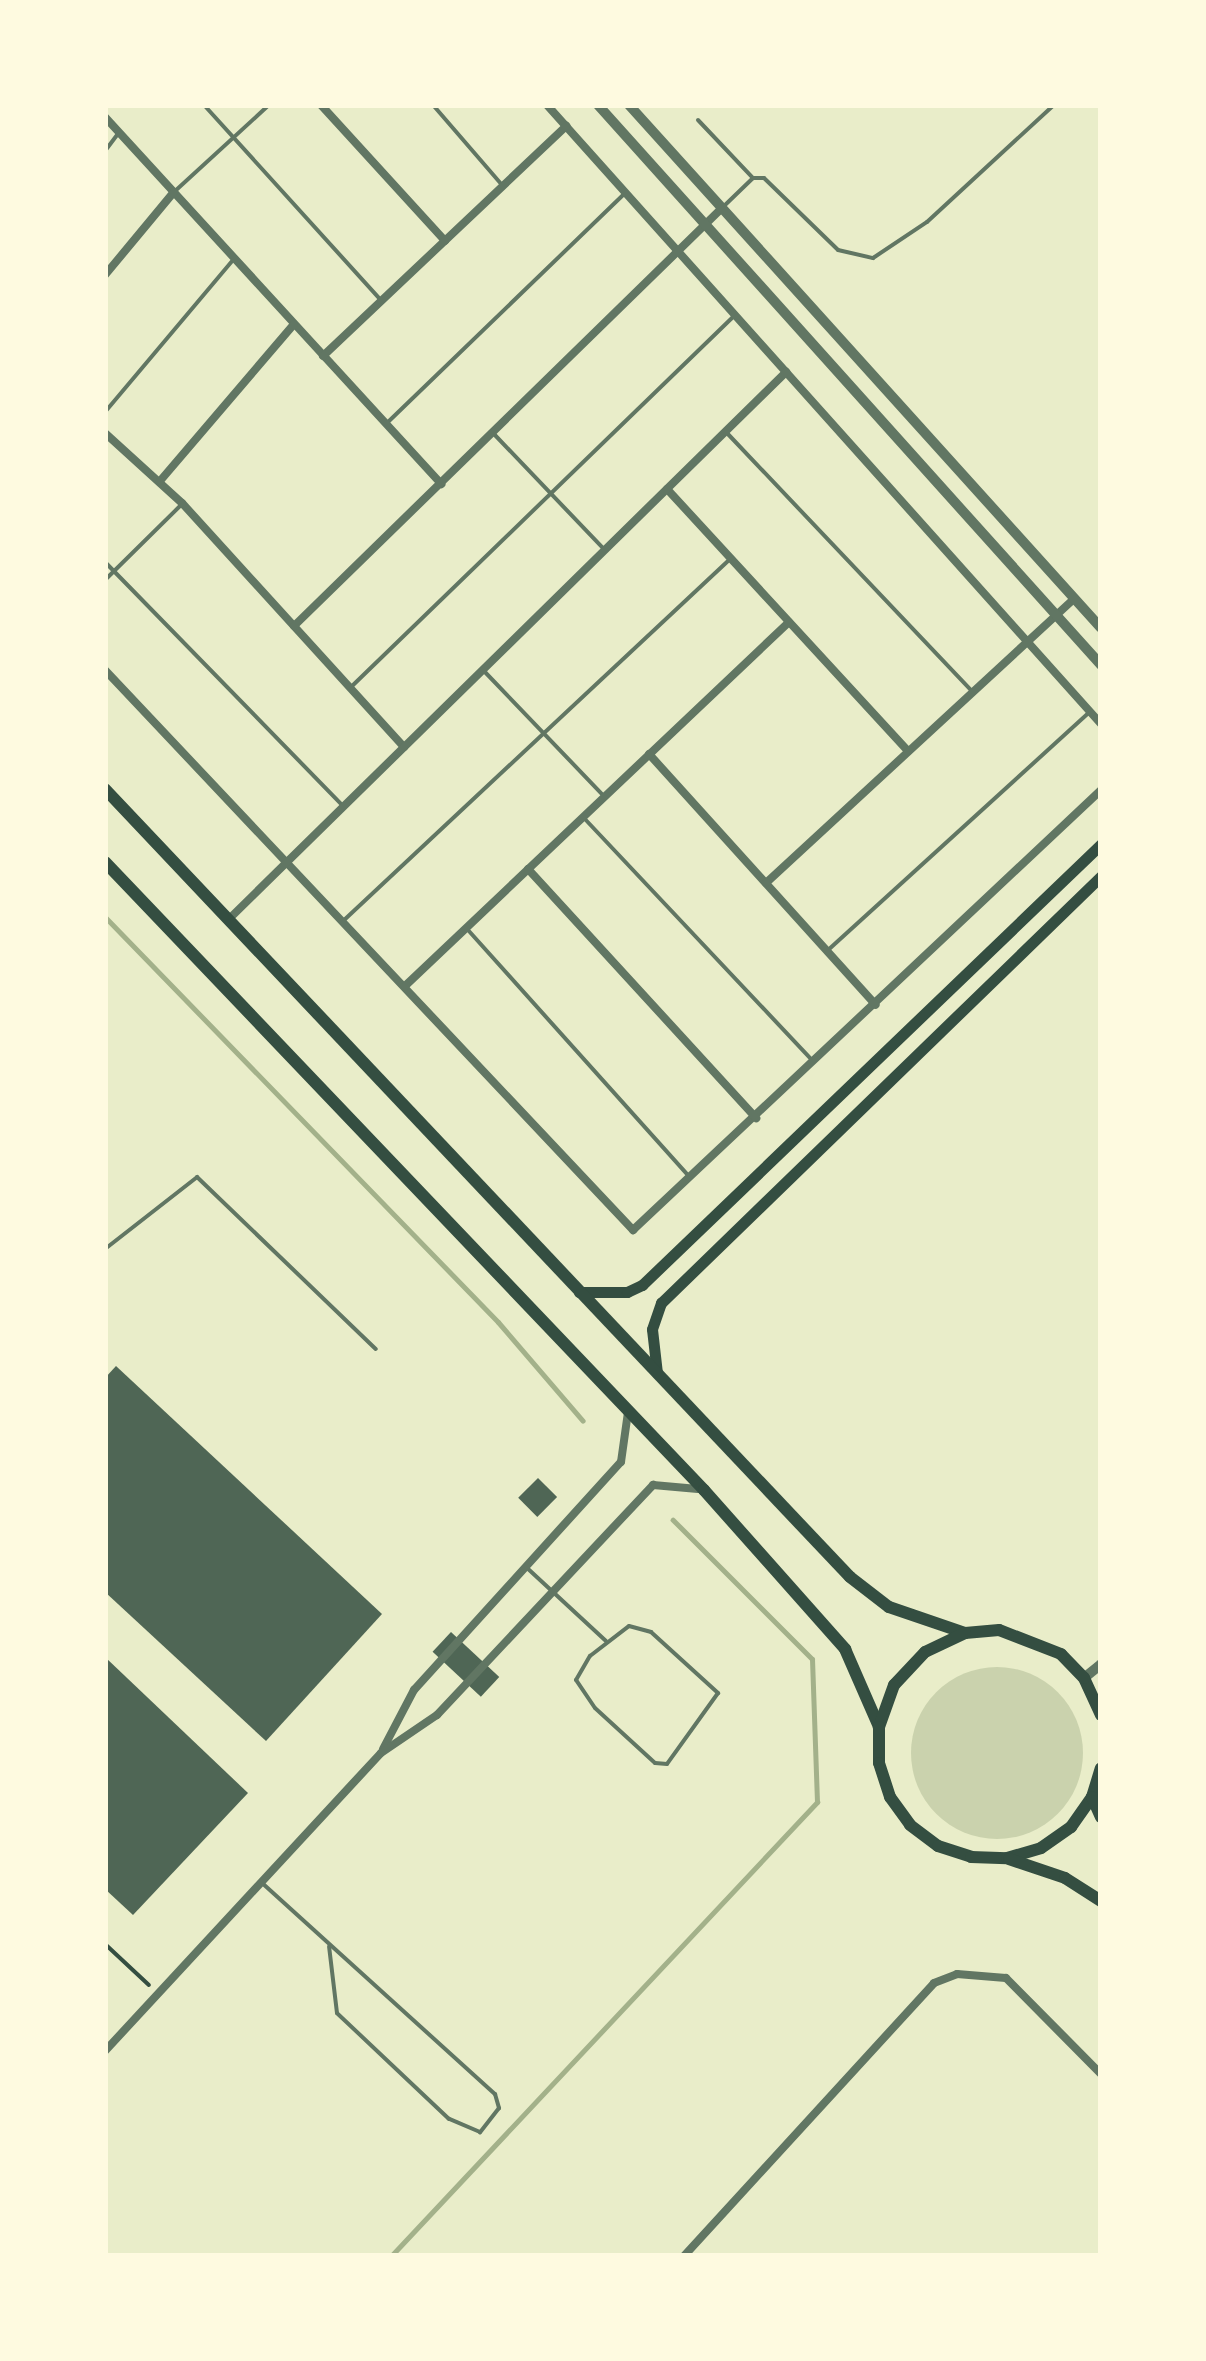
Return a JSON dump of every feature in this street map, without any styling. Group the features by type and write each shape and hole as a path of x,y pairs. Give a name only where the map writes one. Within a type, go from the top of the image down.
{"main road":[{"path":"105,789 850,1576 889,1607 966,1633 1032,1638 1061,1654 1084,1678 1101,1716"},
{"path":"580,1292 628,1292 642,1284 1101,844"},
{"path":"105,862 628,1409 845,1649 879,1728 884,1780 910,1825 938,1846 972,1858 1006,1858 1041,1848 1071,1827 1092,1798 1101,1768"},
{"path":"657,1374 652,1329 661,1303 1101,876"},
{"path":"879,1728 894,1685 914,1663 966,1633"},
{"path":"1092,1798 1101,1817"},
{"path":"1006,1858 1065,1878 1101,1901"}],"street":[{"path":"322,105 445,240"},
{"path":"547,105 1101,724"},
{"path":"598,105 1101,664"},
{"path":"629,105 1101,628"},
{"path":"105,116 440,484"},
{"path":"324,356 566,126"},
{"path":"105,275 174,192"},
{"path":"294,626 722,208"},
{"path":"160,481 294,324"},
{"path":"229,919 786,372"},
{"path":"105,433 182,504 404,747"},
{"path":"667,489 908,752"},
{"path":"766,882 1074,599"},
{"path":"405,986 789,622"},
{"path":"105,670 633,1230 692,1180 1101,790"},
{"path":"650,754 876,1004"},
{"path":"528,869 756,1118"},
{"path":"381,1753 414,1690 621,1462 628,1409"},
{"path":"105,2051 381,1753 437,1715 652,1485 704,1490"},
{"path":"1084,1678 1101,1664"},
{"path":"684,2256 916,1998 956,1974 1006,1978 1101,2074"}],"lane":[{"path":"204,105 382,301"},
{"path":"174,192 269,105"},
{"path":"433,105 504,186"},
{"path":"698,120 752,178 777,187 838,250 873,258 927,222 1054,105"},
{"path":"105,151 119,132"},
{"path":"722,208 752,178"},
{"path":"386,424 625,192"},
{"path":"105,412 234,258"},
{"path":"350,688 553,496 735,315"},
{"path":"726,432 973,692"},
{"path":"494,433 604,550"},
{"path":"105,580 182,504"},
{"path":"342,922 548,734 730,558"},
{"path":"105,562 343,806"},
{"path":"483,670 604,796"},
{"path":"827,950 1090,712"},
{"path":"583,817 814,1063"},
{"path":"466,928 692,1180"},
{"path":"105,1249 197,1177 376,1349"},
{"path":"526,1567 606,1641"},
{"path":"640,1626 718,1693 667,1764 656,1763 580,1689 579,1670 606,1641 640,1626"},
{"path":"262,1882 328,1946 496,2094 499,2108 480,2132 449,2120 337,2013 328,1946"}],"path":[{"path":"105,1944 158,1993"}],"green space":[{"path":"997,1667 1030,1673 1058,1692 1077,1720 1083,1753 1077,1786 1058,1814 1030,1833 997,1839 964,1833 936,1814 917,1786 911,1753 917,1720 936,1692 964,1673"}],"building":[{"path":"116,1366 382,1614 266,1741 105,1592 105,1378"},
{"path":"538,1478 557,1497 537,1517 518,1498"},
{"path":"451,1632 499,1677 481,1697 433,1652"},
{"path":"105,1657 248,1793 133,1915 105,1889"}],"waterway":[{"path":"105,917 498,1322 583,1421"},
{"path":"391,2256 817,1802 812,1659 673,1520"}]}
